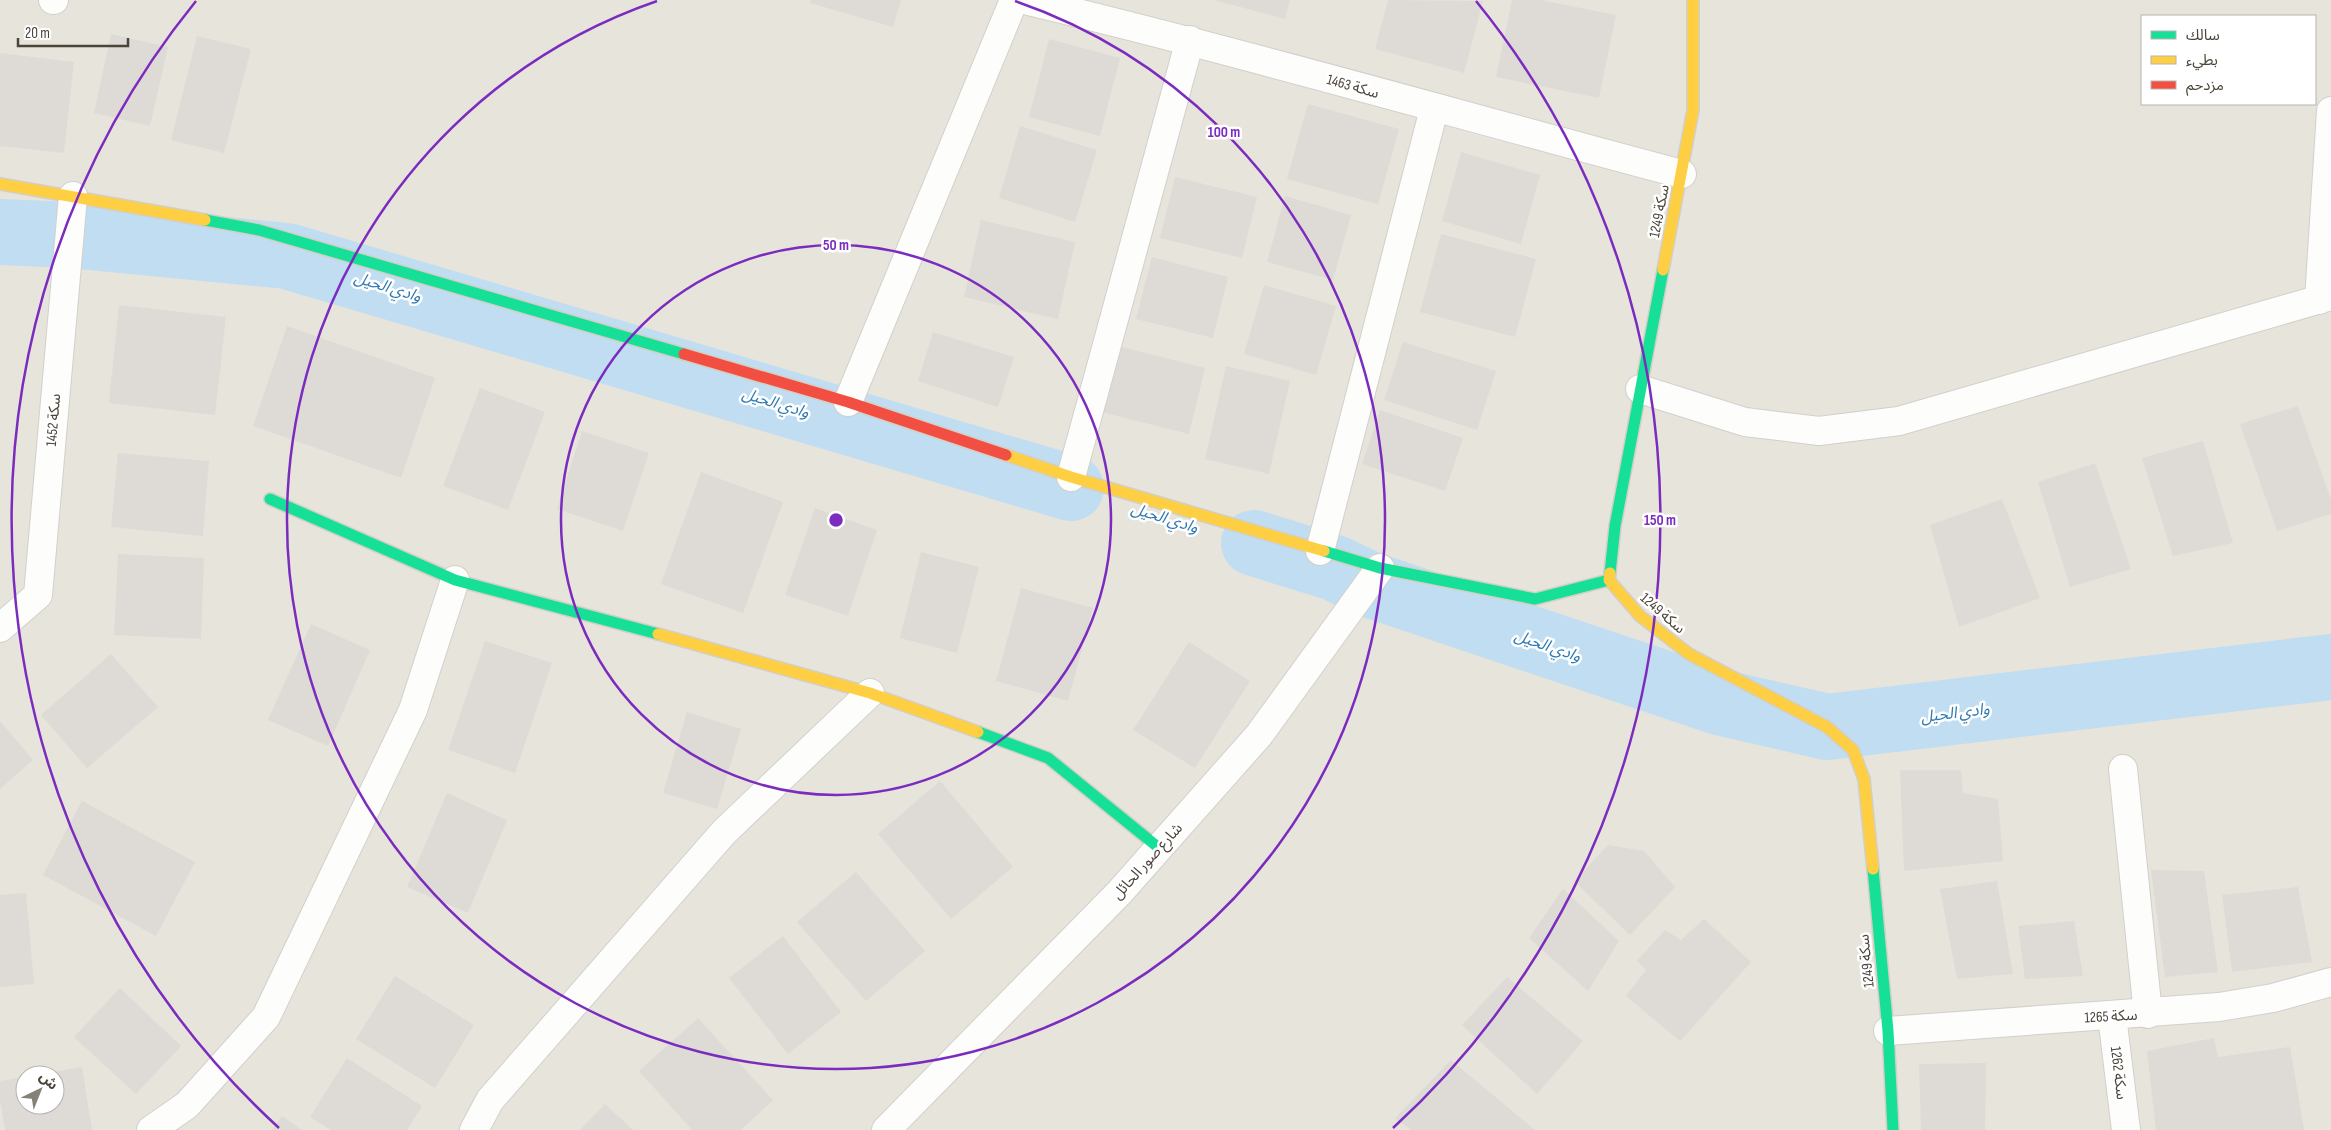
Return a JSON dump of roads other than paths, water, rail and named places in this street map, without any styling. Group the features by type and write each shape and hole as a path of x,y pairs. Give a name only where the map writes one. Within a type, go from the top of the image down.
{"street":[{"path":"848,402 1014,0"},
{"name":"سكة 1463","path":"1024,0 1190,40 1434,109 1682,174"},
{"name":"سكة 1249","path":"1693,0 1693,110 1615,526 1609,580 1640,616 1689,654 1827,727 1853,750 1864,779 1888,1031 1893,1130"},
{"path":"1071,477 1190,40"},
{"path":"1320,551 1434,109"},
{"path":"1640,389 1745,422 1819,431 1899,421 2325,298 2331,111"},
{"path":"0,184 259,230 848,402 1071,477 1380,568 1535,599 1609,580"},
{"name":"سكة 1452","path":"0,628 38,595 73,196"},
{"path":"270,498 455,580 760,661 870,693 1048,758 1159,848"},
{"name":"شارع صور الحائل","path":"886,1130 1119,893 1259,735 1380,568"},
{"path":"151,1130 187,1105 266,1017 413,710 455,580"},
{"path":"474,1130 490,1100 724,832 870,693"},
{"path":"2123,769 2148,1014"},
{"name":"سكة 1265","path":"1888,1031 2148,1014 2219,1007 2273,998 2331,982"},
{"name":"سكة 1262","path":"2112,1016 2126,1130"}],"waterway":[{"name":"وادي الحيل","path":"0,232 69,235 287,256 1071,488"},
{"name":"وادي الحيل","path":"1254,543 1335,568 1368,584 1719,702 1827,727 2331,667"}]}
